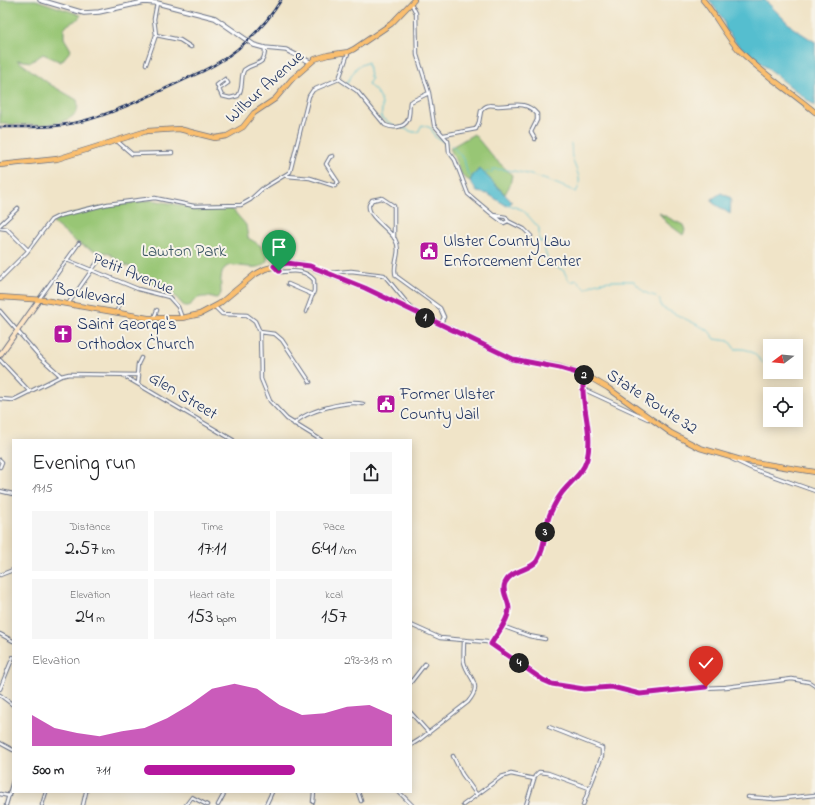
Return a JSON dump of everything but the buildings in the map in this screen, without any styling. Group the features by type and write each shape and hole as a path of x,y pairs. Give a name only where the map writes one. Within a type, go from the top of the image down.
{"main road":[{"path":"703,0 726,35 754,65 791,91 815,112"},
{"name":"Wilbur Avenue","path":"0,165 50,161 117,141 137,133 154,130 184,130 215,138 227,136 243,128 254,113 275,99 292,79 310,62 322,56 348,52 391,24 412,2"},
{"name":"Boulevard","path":"0,297 68,304 153,319 182,318 200,314 214,307 254,275 274,266 287,263 302,264 329,273 365,288 513,359 547,365"},
{"path":"0,355 39,300"},
{"name":"State Route 32","path":"547,365 584,375 608,388 652,420 683,440 713,453 815,472"}],"street":[{"path":"40,0 84,13 99,12 144,2 157,3 215,18 250,43 265,48 286,50 310,62"},
{"path":"412,2 416,13 417,55 429,93 434,125 444,135 467,192 504,223 508,221"},
{"path":"146,64 156,35 154,19 157,3"},
{"path":"156,35 180,40 190,47"},
{"path":"218,90 228,83 225,79 217,85 218,90 222,96 225,98 238,96 242,88 242,76 244,70 261,62 265,55 265,48"},
{"path":"0,279 28,250 51,220 66,214 108,204 155,198 194,206 237,206 245,203 262,190 286,176 291,170 309,96 313,90 339,79 348,52"},
{"path":"339,79 357,91 385,125 398,127 404,125 408,120 410,102 429,93"},
{"path":"444,135 476,129 481,111 488,105 516,104 538,114 538,120 531,132 535,140"},
{"path":"117,141 132,154 172,152"},
{"path":"286,176 310,178 335,186 338,182 326,164 330,157 333,156"},
{"path":"394,238 370,213 369,205 372,200 382,198 394,206 394,238 398,255 394,270 396,276 440,308 444,317 440,325"},
{"path":"0,225 18,208"},
{"path":"493,215 506,217 508,221 524,229 531,236"},
{"path":"0,228 7,229 28,250"},
{"path":"39,300 79,243"},
{"path":"68,304 100,257"},
{"name":"Petit Avenue","path":"67,260 138,289 169,297 178,307 182,318"},
{"path":"274,266 281,272 294,271 309,275 315,284 313,295 306,312"},
{"path":"329,273 352,270 384,274 413,312"},
{"path":"288,284 313,295"},
{"path":"116,313 120,304"},
{"path":"214,307 223,315 240,315 251,317 257,324 260,332 260,372 264,390 277,410 294,424 319,439"},
{"path":"153,319 157,310"},
{"path":"0,311 40,357 61,376"},
{"path":"260,332 275,334 282,340 310,382"},
{"path":"138,383 138,364 141,358"},
{"path":"0,360 30,392"},
{"path":"0,399 10,401 61,376 69,374 138,375"},
{"name":"Glen Street","path":"120,375 138,383 231,439"},
{"path":"490,643 502,626 509,610 504,590 505,583 511,576 531,566 538,560 551,513 563,492 578,477 584,466 589,439 588,420 582,389 584,375"},
{"path":"582,389 652,420"},
{"path":"294,424 306,414 352,403 363,404"},
{"path":"728,457 753,469 815,491"},
{"path":"0,460 0,466"},
{"path":"0,491 12,494"},
{"path":"0,574 12,570"},
{"path":"412,625 440,638 490,643 546,682 584,689 612,687 633,694 644,694 680,689 726,687 792,679 809,682 815,686"},
{"path":"502,626 529,636 544,639"},
{"path":"0,634 12,640"},
{"path":"412,744 429,733 468,702 474,694 474,682 464,663 464,640"},
{"path":"0,689 12,659"},
{"path":"412,681 425,664"},
{"path":"0,695 12,705"},
{"path":"412,714 429,733"},
{"path":"548,727 600,746 603,751 583,805"},
{"path":"0,743 12,749"},
{"path":"453,756 477,795"},
{"path":"526,805 536,774 542,771 589,788"},
{"path":"463,805 500,777 507,775 534,779"},
{"path":"6,805 12,785"},
{"path":"42,805 46,793"},
{"path":"83,805 86,793"},
{"path":"218,805 224,793"},
{"path":"266,805 272,793"},
{"path":"313,802 314,793"},
{"path":"358,793 361,801"},
{"path":"400,793 412,805"},
{"path":"0,794 9,796"},
{"path":"748,796 775,799 815,795"},
{"path":"186,805 192,797 207,805"}],"green space":[{"path":"0,0 36,0 81,15 64,28 64,38 71,50 61,62 43,54 31,62 17,60 51,85 77,100 77,110 71,117 61,122 48,124 0,124"},
{"path":"474,134 492,156 512,175 510,185 505,194 480,169 473,175 470,181 462,176 450,148"},
{"name":"Lawton Park","path":"152,200 207,210 227,208 233,210 246,225 248,238 265,250 268,256 267,260 260,267 235,265 226,267 221,276 221,294 217,298 202,297 193,302 190,306 184,306 174,295 152,283 132,268 108,253 92,250 76,242 53,223 59,219 84,211"},
{"path":"659,213 683,225 685,230 683,235 667,223"}],"water":[{"path":"709,0 765,0 793,28 815,42 815,106 737,44 726,30 723,19"},
{"path":"480,169 512,202 507,206 488,194 477,192 470,181 473,175"},
{"path":"721,193 731,198 730,214 713,203 712,199"}],"waterway":[{"path":"345,86 357,67 368,62 370,77 372,78 368,84 381,99 381,118 395,126"},
{"path":"400,127 413,132 418,132 422,125 431,128 435,137 447,143"},
{"path":"450,144 464,159 467,172 471,177"},
{"path":"484,175 487,172 491,173 493,169 525,173 576,192 579,179 573,162 571,144"},
{"path":"507,204 523,210 539,228 539,242 547,241 549,243 544,248 549,264 563,270 570,282 577,280 585,289 602,282 634,281 643,291 657,297 661,307 708,330 715,339 729,341 735,349 748,350 757,356 763,363"}],"railway":[{"path":"0,127 40,127 69,124 94,118 141,100 203,71 226,58 257,32 281,0"}],"place":[{"name":"Ulster County Law Enforcement Center","path":"429,251"},
{"name":"Saint George's Orthodox Church","path":"63,334"},
{"name":"Former Ulster County Jail","path":"386,404"}],"route":[{"path":"279,271 274,266 277,264 295,263 310,266 365,288 513,359 574,371 584,375 582,389 588,420 589,439 587,459 582,471 560,496 551,513 538,560 531,566 516,572 506,581 504,590 509,607 508,614 491,644 546,682 552,684 584,689 612,687 633,694 706,687"}]}
